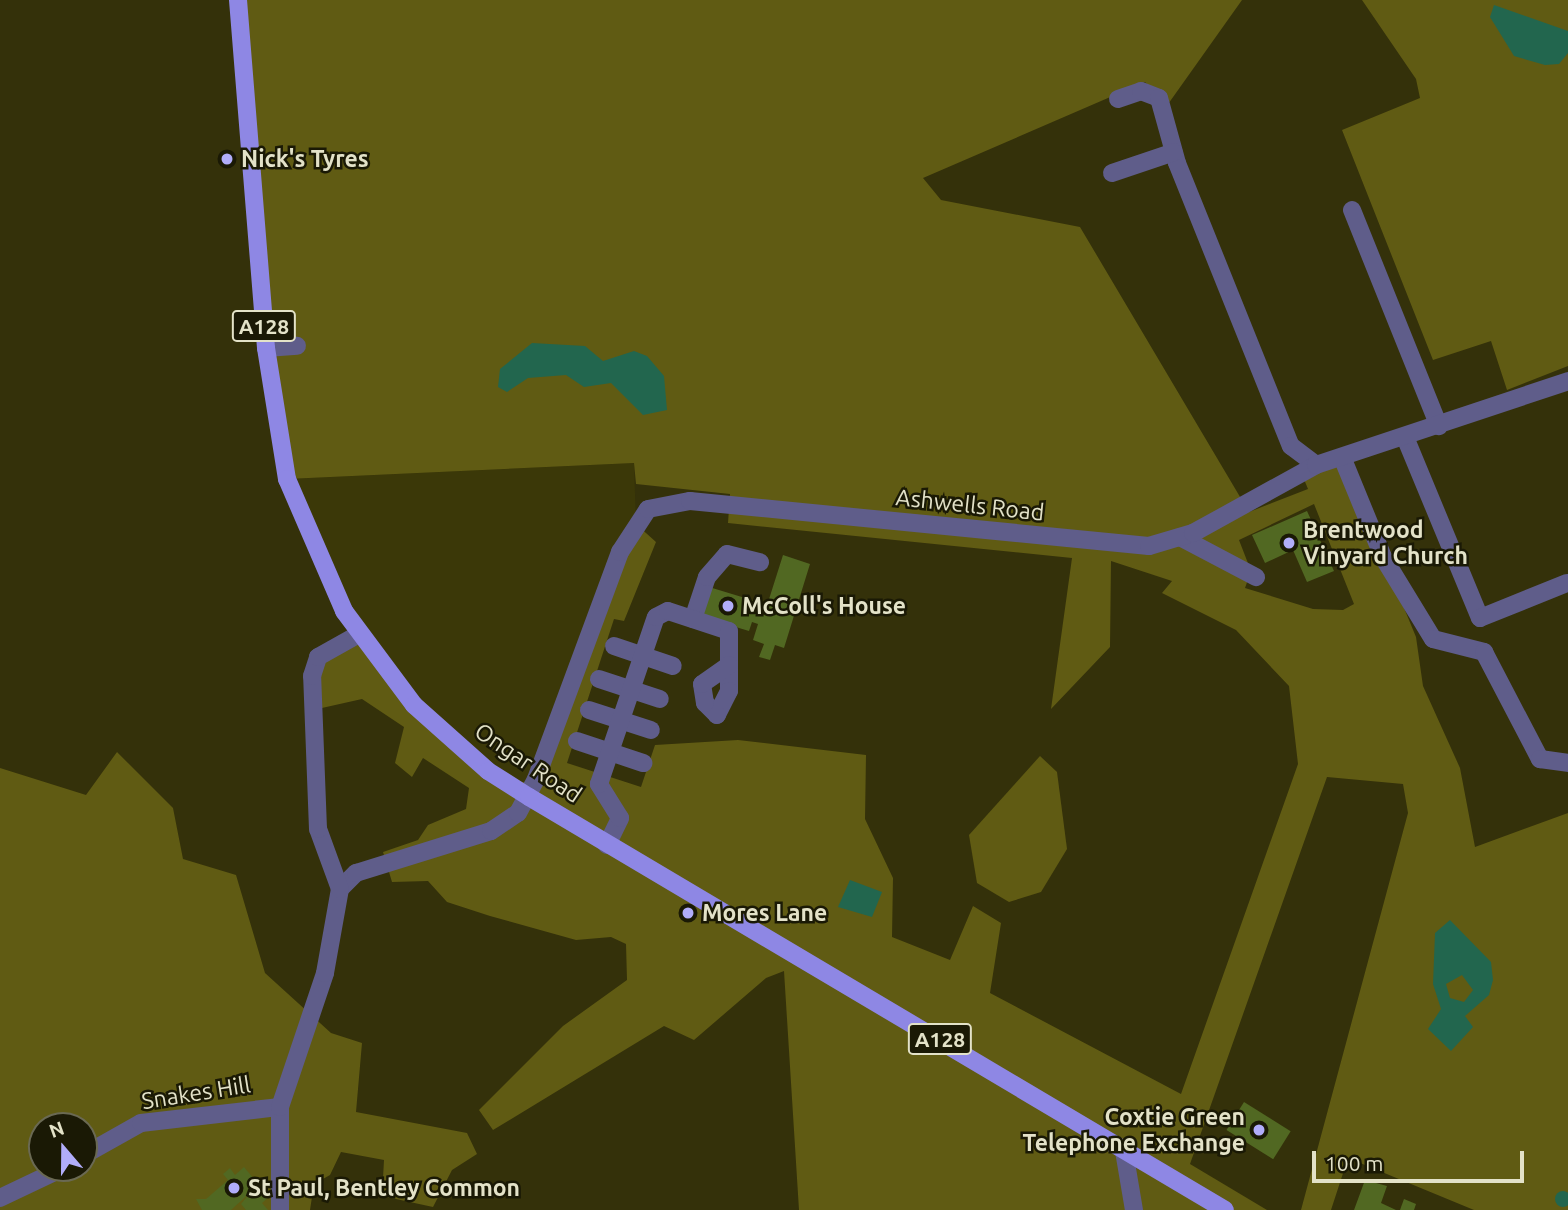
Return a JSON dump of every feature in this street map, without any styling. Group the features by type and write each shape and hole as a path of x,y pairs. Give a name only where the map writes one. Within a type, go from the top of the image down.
{"main road":[{"name":"Ongar Road","path":"237,0 278,347 275,429 299,518 359,634 414,705 488,771 529,797 1225,1210"}],"street":[{"path":"1118,99 1141,91 1159,98 1174,152 1291,446 1287,478"},
{"path":"1112,173 1174,152"},
{"path":"1352,210 1439,426"},
{"name":"Ashwells Road","path":"529,797 621,552 648,509 691,501 1112,546 1149,546 1180,537 1316,465 1568,381"},
{"path":"1405,437 1480,618 1567,583"},
{"path":"1291,446 1316,465"},
{"path":"1342,457 1383,557 1433,639 1484,652 1540,759 1568,764"},
{"path":"1180,537 1256,577"},
{"path":"693,619 707,577 727,554 760,562"},
{"path":"607,845 620,818 599,784 656,617 668,611 729,631 729,666"},
{"path":"280,1210 280,1107 325,974 340,889 329,865 314,795 312,676 318,657 359,634"},
{"path":"614,646 673,666"},
{"path":"599,679 660,699"},
{"path":"589,710 651,730"},
{"path":"577,741 643,763"},
{"path":"340,889 356,873 491,831 529,797"},
{"path":"329,865 356,873"},
{"name":"Snakes Hill","path":"98,1147 141,1124 280,1107"},
{"path":"1125,1151 1134,1210"},
{"path":"0,1198 34,1182"}],"shaded area":[{"path":"238,0 1242,0 1166,107 1145,82 923,178 941,200 1080,227 1249,512 1308,489 1301,472 1342,457 1416,637 1423,686 1460,768 1475,847 1568,813 1568,1210 1474,1210 1348,1158 1331,1210 1301,1210 1408,813 1403,784 1327,777 1190,1164 1267,1210 799,1210 784,971 766,978 694,1040 664,1026 493,1130 479,1110 563,1026 627,980 626,944 611,937 576,940 490,916 447,902 428,881 392,882 383,852 418,840 428,825 466,809 469,788 423,758 412,777 395,763 404,727 362,699 313,710 314,666 359,634 389,674 511,785 536,779 636,524 656,542 624,621 614,619 567,763 641,787 655,745 738,740 866,755 865,819 893,878 892,937 950,960 973,906 1001,923 990,993 1181,1094 1298,764 1289,686 1236,630 1162,593 1172,581 1111,561 1110,647 1051,709 1072,558 728,523 730,494 636,484 634,463 287,479","holes":["1314,504 1354,604 1343,610 1313,609 1245,588 1251,571 1239,540"]},
{"path":"1362,0 1568,0 1568,366 1507,390 1491,341 1433,360 1342,130 1420,98 1416,79"},
{"path":"1494,5 1568,31 1568,53 1559,64 1545,65 1514,56 1490,17"},
{"path":"532,343 585,346 603,361 634,351 647,356 664,376 667,410 643,415 611,383 584,387 566,375 528,378 507,392 498,387 500,369"},
{"path":"634,463 636,524 536,779 511,785 488,771 359,634 287,479"},
{"path":"117,752 173,808 183,859 236,875 265,973 331,1033 362,1043 356,1112 467,1133 477,1154 452,1170 433,1207 382,1196 384,1160 341,1152 330,1175 314,1184 310,1210 0,1210 0,768 86,795"},
{"path":"1040,756 1057,772 1067,849 1041,892 1009,902 977,883 969,835"},
{"path":"850,880 882,892 872,917 838,907"},
{"path":"1450,920 1491,962 1493,980 1489,995 1465,1016 1473,1027 1451,1051 1428,1029 1441,1009 1433,984 1435,933","holes":["1462,975 1473,990 1464,1002 1450,998 1446,984"]},
{"path":"1563,1191 1571,1199 1563,1207 1555,1199"}],"building":[{"name":"Brentwood Vinyard Church","path":"1307,511 1334,571 1307,582 1293,550 1265,563 1252,535"},
{"name":"McColl's House","path":"783,555 810,564 784,648 775,645 770,660 759,657 764,644 753,640 758,624 752,622 749,631 699,616 709,587 755,601 752,611 764,615"},
{"name":"Coxtie Green Telephone Exchange","path":"1244,1102 1291,1131 1273,1159 1227,1130"},
{"name":"St Paul, Bentley Common","path":"244,1167 254,1179 247,1185 252,1191 231,1210 202,1210 196,1199 206,1199 228,1180 223,1174 230,1168 235,1175"},
{"path":"1365,1180 1387,1186 1381,1203 1396,1210 1354,1210"},
{"path":"258,1183 269,1197 262,1203 268,1210 246,1210 241,1204"},
{"path":"1404,1199 1416,1204 1414,1210 1400,1210"}],"waterway":[{"path":"273,324 275,344"}],"place":[{"name":"Nick's Tyres","path":"227,159"},
{"name":"Brentwood Vinyard Church","path":"1289,543"},
{"name":"McColl's House","path":"728,606"},
{"name":"Mores Lane","path":"688,913"},
{"name":"Coxtie Green Telephone Exchange","path":"1259,1130"},
{"name":"St Paul, Bentley Common","path":"234,1188"}]}
